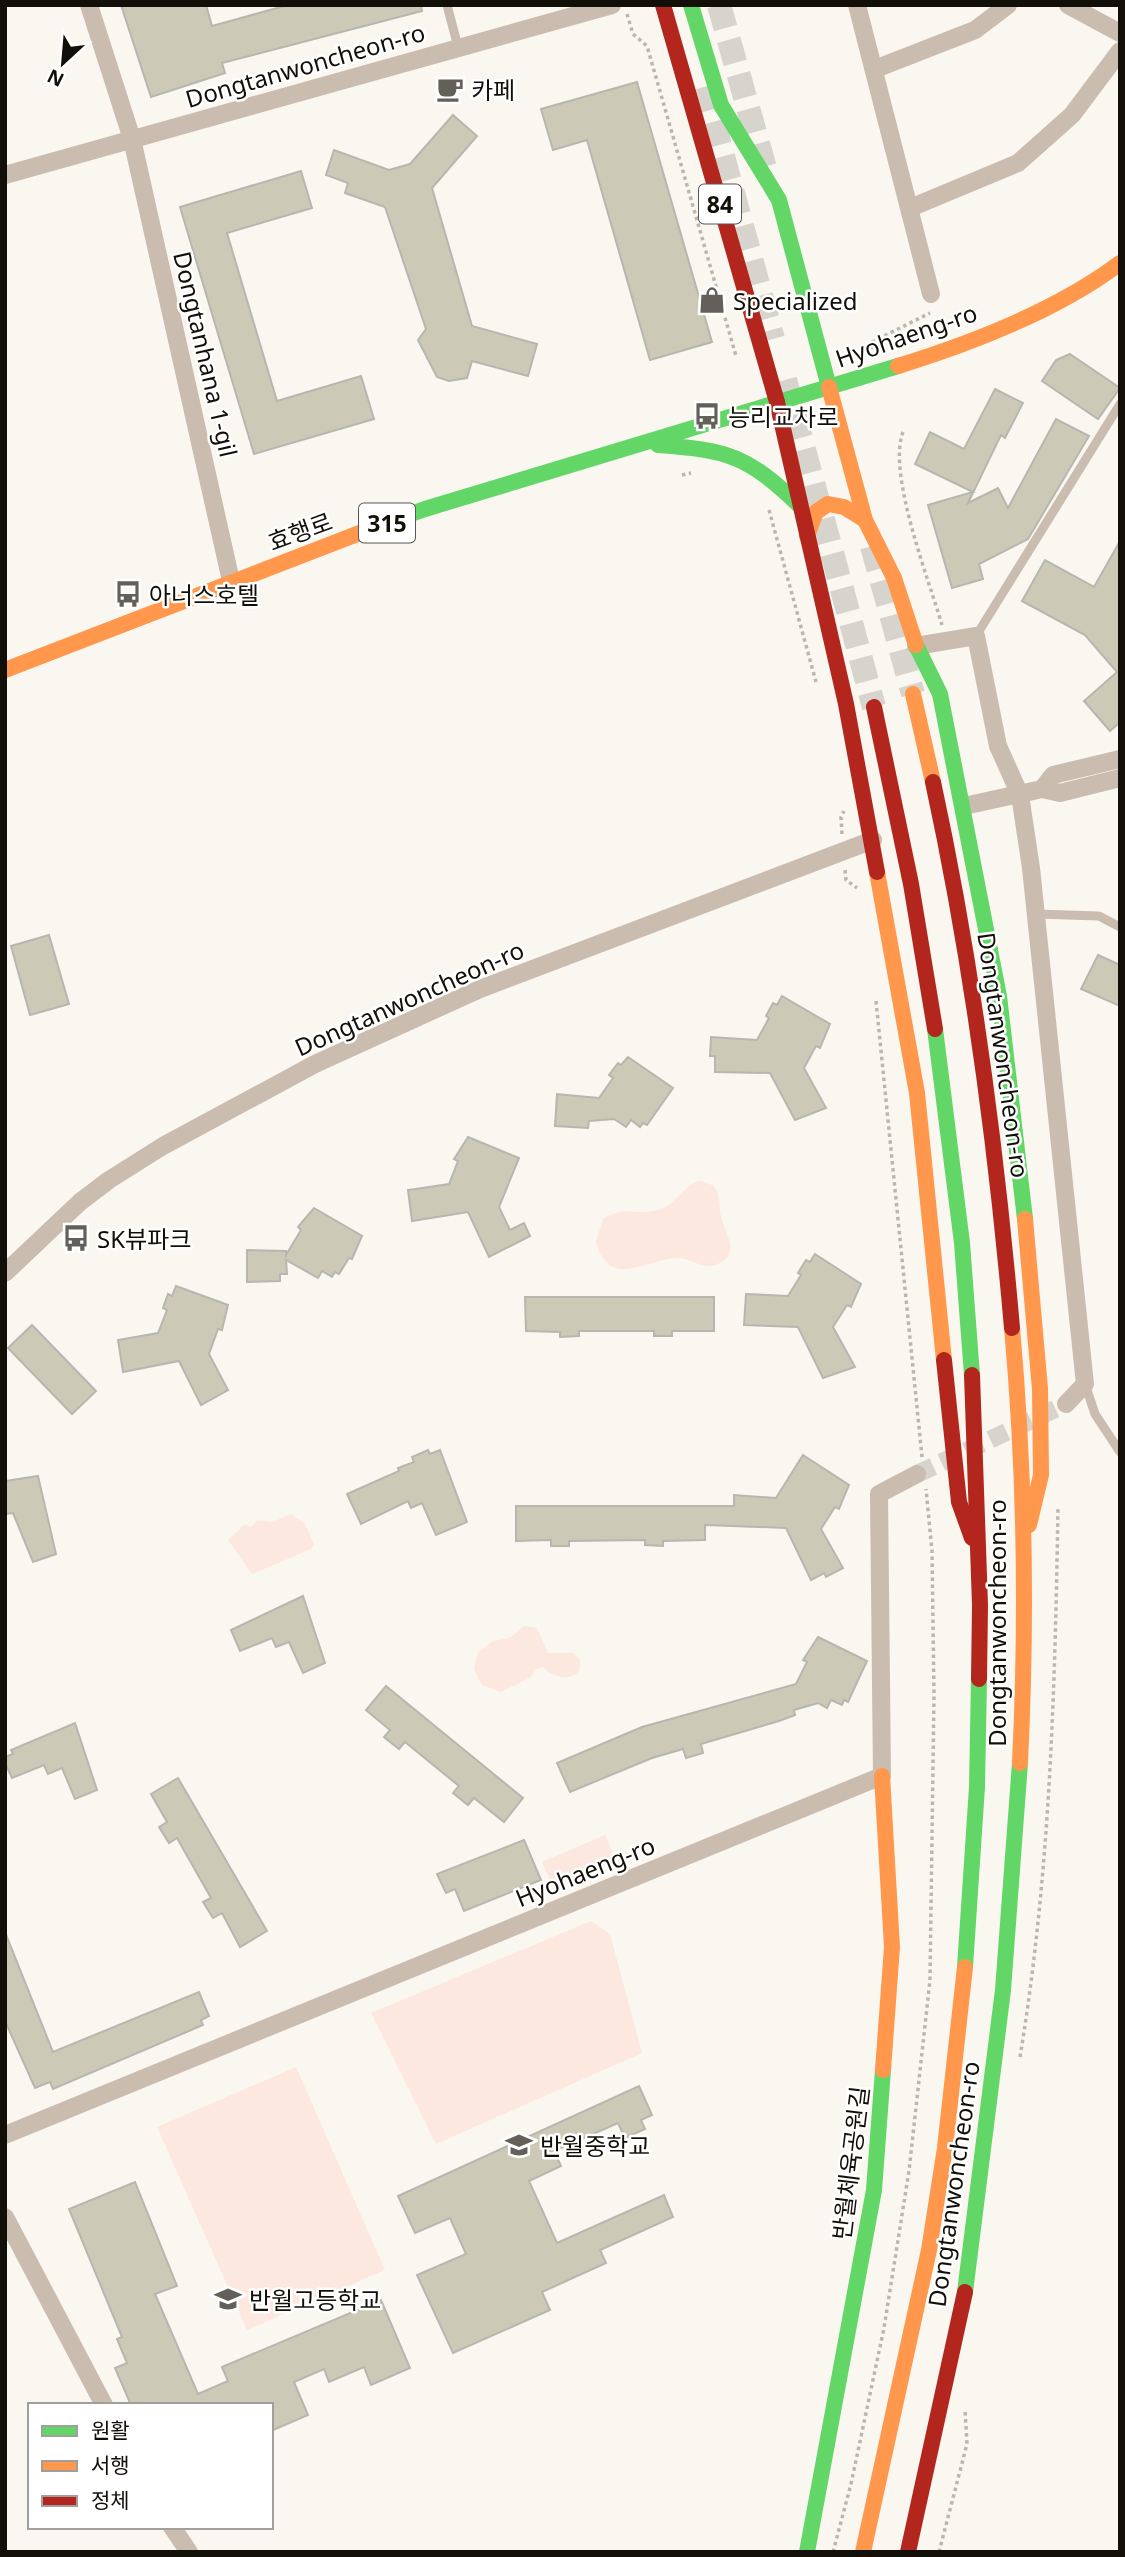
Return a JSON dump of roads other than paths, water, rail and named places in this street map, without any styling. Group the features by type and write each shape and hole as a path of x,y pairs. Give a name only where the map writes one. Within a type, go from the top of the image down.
{"main road":[{"name":"84","path":"663,5 777,402"},
{"name":"84","path":"691,5 722,105 779,200 829,387"},
{"name":"Hyohaeng-ro","path":"777,402 954,349 1091,285 1120,263"},
{"path":"829,387 865,520 894,578 916,646 940,694 999,996 1034,1303 1041,1475 1022,1556"},
{"name":"효행로","path":"5,670 231,581 425,509 777,402"},
{"path":"777,402 873,840 917,1093 958,1502 980,1560"},
{"path":"641,444 725,450 743,457 766,471 800,506"},
{"path":"807,536 814,511 823,504 835,502 865,520"},
{"name":"Dongtanwoncheon-ro","path":"908,2552 966,2284 1001,2009 1021,1751 1022,1556 1015,1377 988,1098 947,834 913,694"},
{"name":"Dongtanwoncheon-ro","path":"863,2552 920,2291 944,2152 954,2072 961,2005 977,1745 980,1560 966,1300 946,1102 905,838 874,707"},
{"name":"반월체육공원길","path":"807,2552 874,2190 892,1947 882,1776"}],"street":[{"name":"Dongtanhana 1-gil","path":"89,5 132,139 231,581"},
{"name":"Dongtanwoncheon-ro","path":"132,139 612,5"},
{"path":"857,5 931,294"},
{"path":"875,69 975,30 1008,5"},
{"path":"1068,5 1120,33"},
{"path":"910,208 1018,163 1072,115 1120,51"},
{"path":"5,175 132,139"},
{"path":"916,646 976,636 998,746 1020,795 1085,1384 1066,1404"},
{"path":"1042,789 1053,775 1120,759"},
{"path":"964,806 1042,789 1060,793 1120,778"},
{"name":"Dongtanwoncheon-ro","path":"5,1273 80,1202 108,1180 163,1146 315,1064 480,989 873,840"},
{"path":"882,1776 879,1494 917,1474"},
{"name":"Hyohaeng-ro","path":"5,2135 882,1776"},
{"path":"5,2217 103,2403"},
{"path":"173,2529 189,2552"}],"lane":[{"path":"447,5 458,47"},
{"path":"976,636 1120,404"},
{"path":"1035,914 1099,916 1120,927"},
{"path":"1085,1384 1095,1414 1120,1452"}],"tunnel":[{"path":"719,5 765,168"},
{"path":"704,87 773,339"},
{"path":"785,380 874,707"},
{"path":"872,546 913,694"},
{"path":"917,1474 1066,1404"}],"place":[{"name":"카페","path":"450,89"},
{"name":"Specialized","path":"712,300"},
{"name":"능리교차로","path":"707,416"},
{"name":"아너스호텔","path":"128,594"},
{"name":"SK뷰파크","path":"76,1238"},
{"name":"반월중학교","path":"519,2145"},
{"name":"반월고등학교","path":"228,2299"}]}
